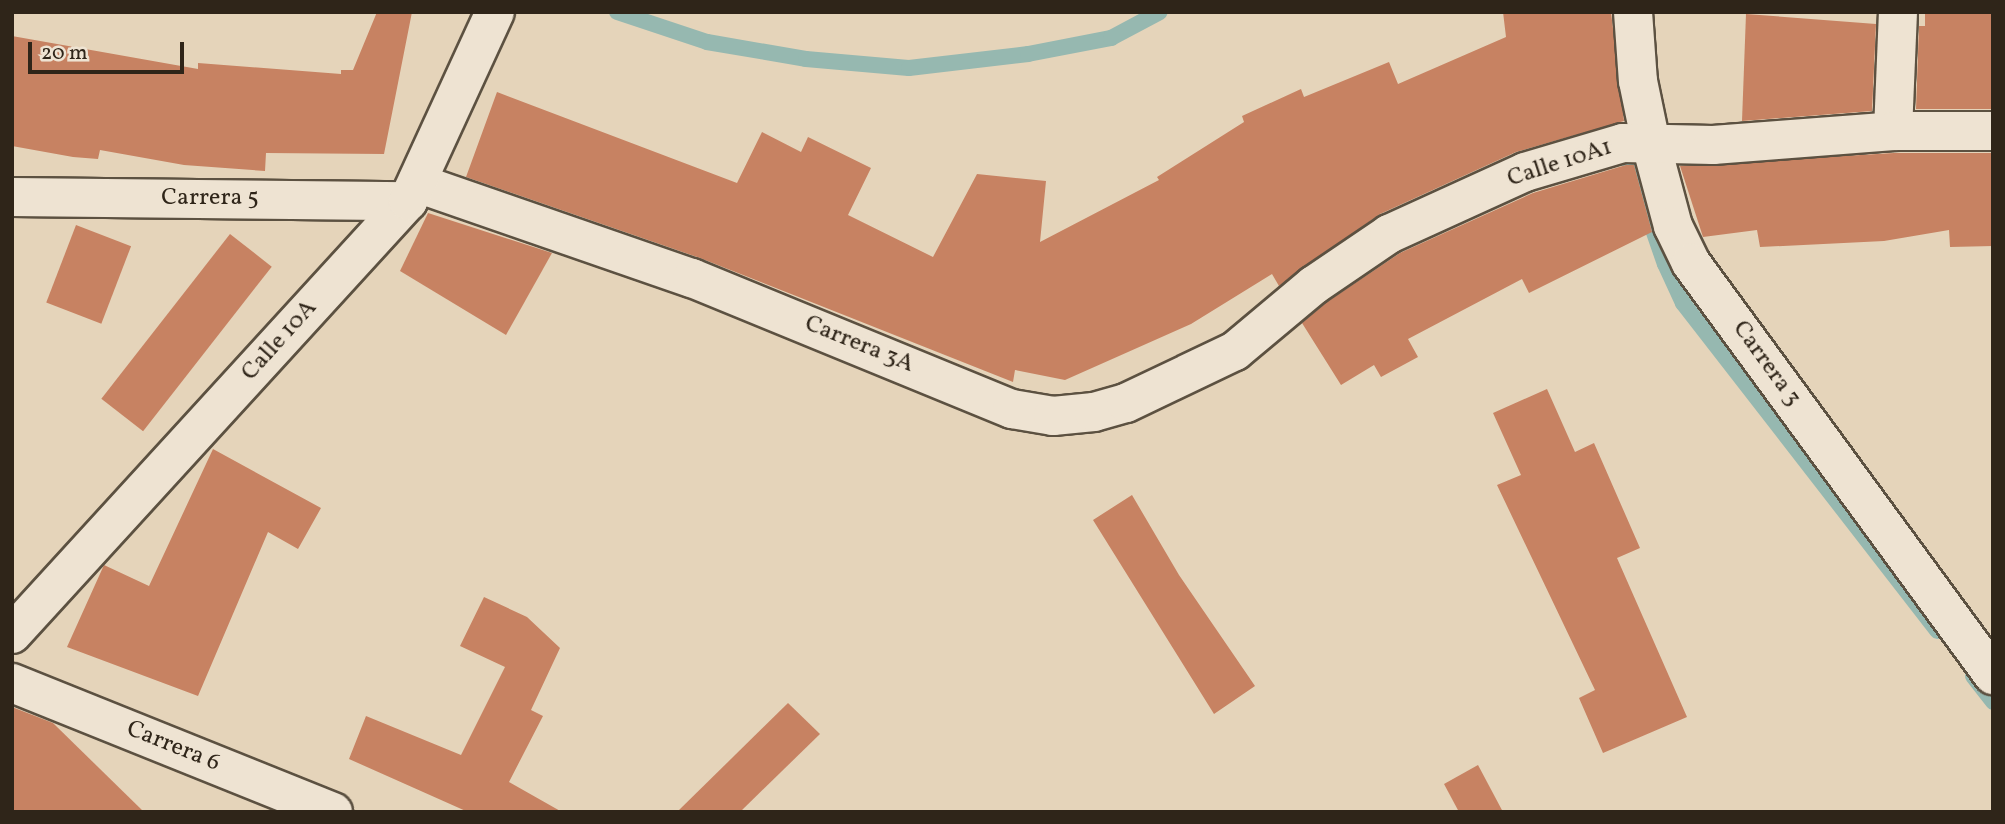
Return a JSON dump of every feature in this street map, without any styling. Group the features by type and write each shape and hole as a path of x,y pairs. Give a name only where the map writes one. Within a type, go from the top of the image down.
{"street":[{"name":"Calle 10A","path":"12,634 413,192 495,12"},
{"name":"Carrera 3","path":"1633,12 1638,81 1651,144 1673,226 1691,263 1993,675"},
{"path":"1893,131 1898,12"},
{"name":"Calle 10A1","path":"1287,307 1389,234 1500,183 1623,144 1713,145 1893,131 1993,131"},
{"name":"Carrera 5","path":"12,197 413,192"},
{"name":"Carrera 3A","path":"413,192 692,278 1012,409 1053,416 1126,403 1235,351 1287,307"},
{"name":"Carrera 6","path":"12,683 333,812"}],"building":[{"path":"377,12 412,12 384,154 266,153 265,171 184,165 100,150 98,159 73,157 12,146 12,36 198,69 198,63 341,74 341,70 353,70"},
{"path":"1503,12 1611,12 1624,121 1516,152 1380,214 1279,286 1272,274 1191,324 1065,380 1015,370 1013,382 700,258 466,177 497,92 737,183 762,132 801,152 808,137 871,168 848,215 933,257 977,174 1046,181 1040,242 1159,180 1157,177 1244,122 1242,116 1301,89 1304,97 1389,62 1398,84 1506,37"},
{"path":"1925,12 1993,12 1993,109 1916,109 1919,26 1925,26"},
{"path":"1746,14 1876,24 1872,111 1742,121"},
{"path":"1894,153 1993,153 1993,246 1950,247 1949,230 1884,241 1760,247 1757,230 1703,237 1680,166"},
{"path":"1626,165 1634,165 1652,232 1529,293 1522,279 1408,339 1418,357 1381,377 1374,365 1341,385 1302,323 1327,302 1400,253 1533,193"},
{"path":"428,213 552,253 506,335 400,271"},
{"path":"76,225 131,246 101,324 46,302"},
{"path":"230,234 272,267 143,431 101,399"},
{"path":"1547,389 1575,452 1594,443 1640,548 1617,558 1687,717 1603,753 1579,698 1595,690 1497,485 1521,475 1493,413"},
{"path":"213,449 321,508 298,549 268,532 198,696 67,647 104,565 149,586"},
{"path":"1132,495 1179,575 1255,686 1214,714 1093,520"},
{"path":"484,597 527,617 560,648 531,710 543,716 509,782 562,812 468,812 349,759 366,716 461,755 505,667 460,646"},
{"path":"788,703 820,734 740,812 677,812"},
{"path":"12,707 53,723 144,812 12,812"},
{"path":"1478,765 1503,812 1459,812 1444,784"}],"waterway":[{"path":"617,12 707,42 806,59 909,68 1028,54 1111,38 1160,12"},
{"path":"1623,143 1665,264 1683,303 1937,631"},
{"path":"1973,676 1993,702"}]}
